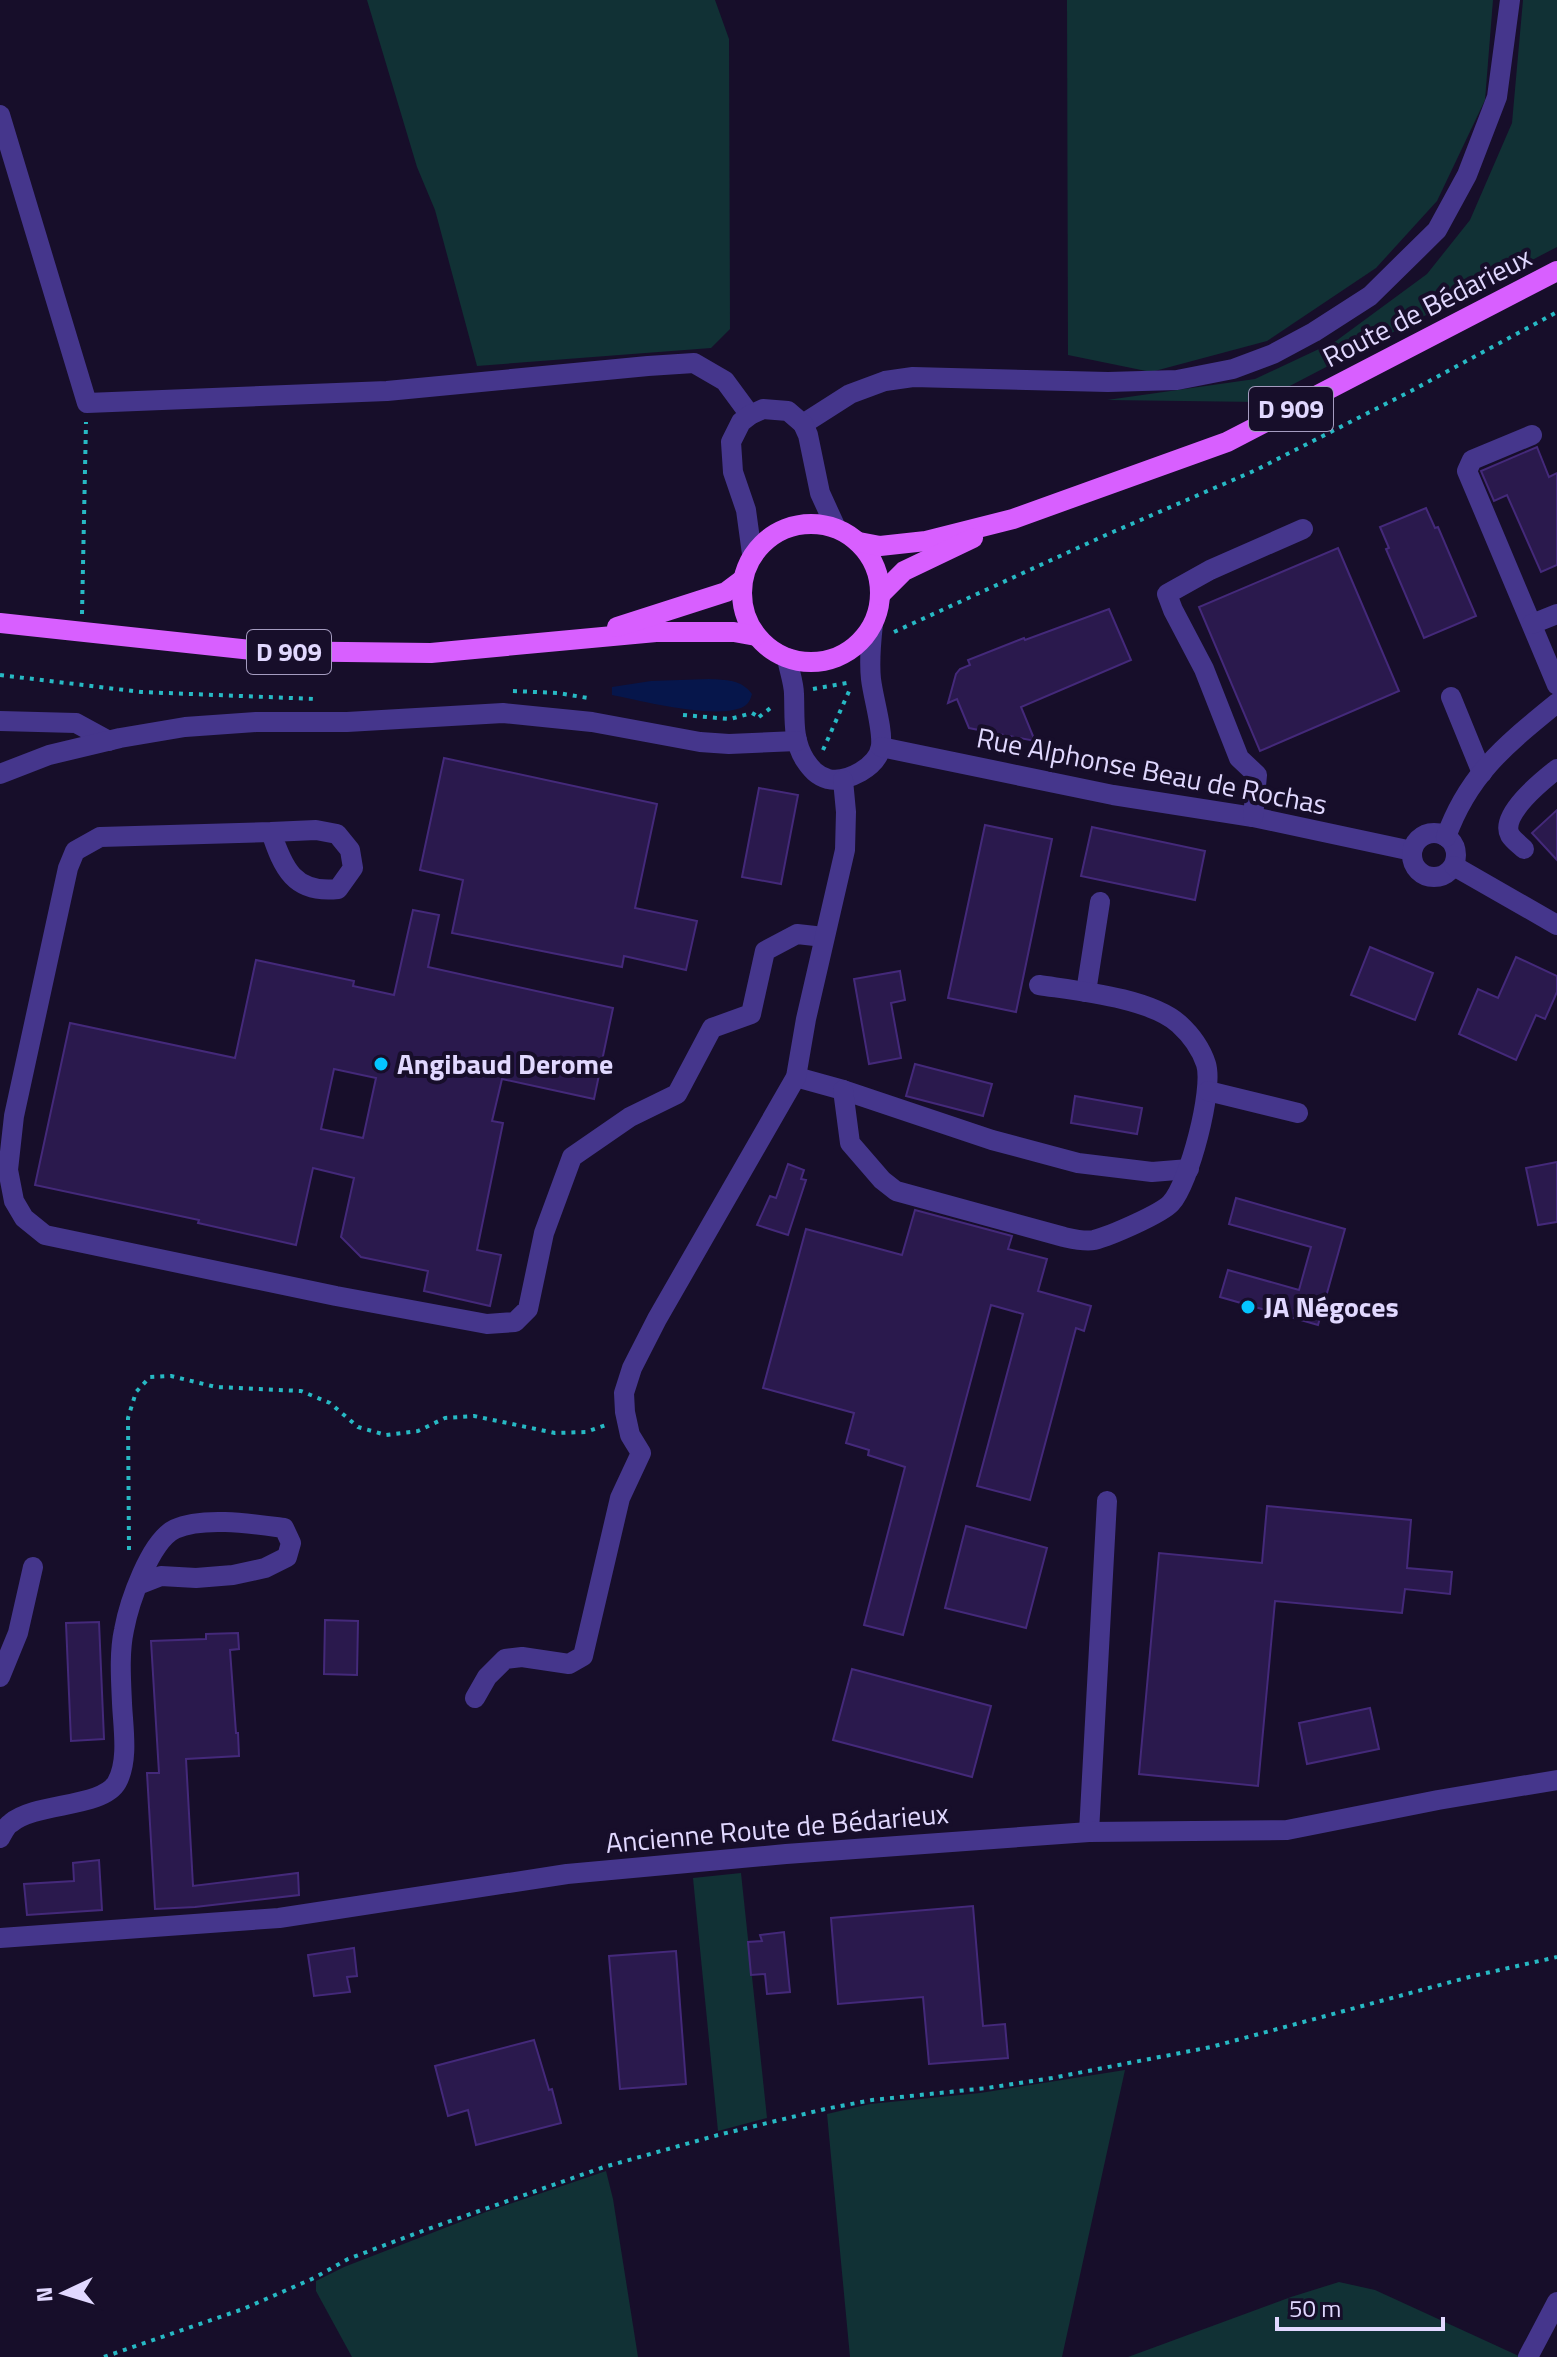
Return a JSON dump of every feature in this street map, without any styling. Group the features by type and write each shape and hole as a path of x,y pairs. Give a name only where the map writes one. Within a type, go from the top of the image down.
{"main road":[{"name":"Route de Bédarieux","path":"859,542 880,546 926,541 1013,519 1227,442 1557,271"},
{"name":"Route de Bédarieux","path":"880,595 904,571 1013,519"},
{"path":"818,523 836,528 859,542 871,558 878,576 878,610 882,628 846,654 827,661 807,663 787,658 770,649 756,636 746,619 742,600 742,580 752,554 765,540 799,524 818,523"},
{"name":"D 909","path":"579,639 726,592 742,580"},
{"name":"D 909","path":"0,623 261,651 431,653 656,632 734,632 756,636"}],"street":[{"path":"803,424 850,394 885,381 913,377 1108,382 1177,380 1233,369 1273,354 1314,332 1370,296 1437,230 1467,175 1497,97 1510,0"},
{"path":"0,115 87,403 387,391 694,363 725,381 750,415"},
{"path":"752,554 746,510 733,472 731,442 741,422 763,409 788,411 803,424 820,493 836,528"},
{"path":"1532,435 1472,460 1467,471 1557,685"},
{"path":"1253,817 1257,775 1239,758 1204,669 1167,594 1210,570 1303,529"},
{"path":"1532,624 1557,614"},
{"path":"787,658 795,692 793,717 797,741 804,757 814,772 827,779 843,780 869,765 881,747 870,665 882,628"},
{"path":"1451,697 1482,773"},
{"path":"1446,837 1462,798 1499,751 1557,703"},
{"path":"0,774 49,755 109,741 185,727 256,722 347,722 503,713 592,722 700,742 797,741"},
{"path":"0,721 76,723 109,741"},
{"name":"Rue Alphonse Beau de Rochas","path":"881,747 1113,795 1253,817 1412,851"},
{"path":"1524,849 1510,836 1507,825 1513,812 1557,769"},
{"path":"475,1698 487,1677 505,1659 522,1657 569,1664 583,1656 620,1498 641,1453 630,1435 626,1418 624,1393 632,1368 796,1077 806,1019 845,850 843,780"},
{"path":"271,832 100,837 75,851 68,868 14,1116 8,1170 14,1201 24,1218 45,1235 487,1324 515,1322 528,1309 544,1233 572,1157 630,1117 677,1094 712,1028 751,1014 765,951 797,934 824,937"},
{"path":"1429,833 1446,837 1456,850 1454,866 1442,876 1426,877 1414,867 1412,851 1421,837 1429,833"},
{"path":"1454,866 1557,925"},
{"path":"1086,992 1100,902"},
{"path":"843,1090 850,1143 882,1180 896,1191 1064,1237 1092,1241 1148,1218 1171,1203 1189,1169 1208,1091 1207,1065 1196,1044 1179,1024 1164,1013 1113,996 1039,985"},
{"path":"796,1077 992,1140 1078,1163 1152,1172 1189,1169"},
{"path":"1208,1091 1298,1113"},
{"path":"1089,1832 1107,1501"},
{"path":"0,1838 10,1823 26,1815 104,1794 117,1783 123,1760 121,1678 124,1630 138,1585 151,1551 174,1529 210,1522 284,1528 291,1543 287,1557 265,1568 196,1578 161,1576 138,1585"},
{"path":"0,1677 18,1633 33,1567"},
{"name":"Ancienne Route de Bédarieux","path":"0,1938 279,1918 567,1874 786,1854 1089,1832 1287,1830 1557,1780"},
{"path":"1528,2357 1557,2302"}],"path":[{"path":"882,628 1256,470 1557,312"},
{"path":"81,632 87,403"},
{"path":"814,772 853,682"},
{"path":"138,1585 129,1562 128,1418 136,1392 150,1377 171,1376 216,1387 301,1391 330,1403 358,1427 386,1435 418,1431 445,1418 474,1416 555,1433 586,1432 626,1418"},
{"path":"104,2357 243,2309 314,2278 348,2259 425,2230 604,2167 718,2135 872,2100 1052,2078 1211,2047 1473,1976 1557,1957"}],"green space":[{"path":"367,0 715,0 729,39 730,329 711,348 477,366 435,210 417,167"},
{"path":"1067,0 1493,0 1485,100 1437,201 1376,268 1267,341 1151,372 1068,355"},
{"path":"1523,0 1557,0 1557,247 1259,402 1107,400 1255,379 1336,341 1427,274 1470,220 1512,123"},
{"path":"741,1873 767,2118 718,2131 693,1878"},
{"path":"1125,2070 1062,2357 850,2357 827,2114 870,2104 980,2093"},
{"path":"606,2171 638,2357 352,2357 316,2291 316,2281 344,2267 486,2212"},
{"path":"1339,2282 1375,2290 1521,2357 1128,2357 1291,2297"}],"shaded area":[{"path":"709,679 743,685 752,694 749,701 741,708 713,711 677,708 612,695 612,687 651,681"}],"building":[{"path":"1537,447 1549,477 1557,473 1557,565 1541,572 1507,495 1494,501 1481,471"},
{"path":"1426,508 1435,528 1438,527 1476,616 1424,638 1386,549 1389,548 1380,527"},
{"path":"1338,548 1399,691 1260,751 1199,607"},
{"path":"1109,609 1131,660 1021,707 1035,741 969,728 957,699 948,703 956,674 970,665 968,660"},
{"path":"444,758 657,804 635,908 697,921 686,970 624,956 622,967 452,933 463,880 420,870"},
{"path":"759,788 798,795 781,884 742,877"},
{"path":"1557,810 1557,860 1532,833"},
{"path":"985,825 1052,839 1016,1012 948,998"},
{"path":"1092,827 1205,851 1195,900 1081,876"},
{"path":"413,910 439,915 428,967 613,1008 594,1099 502,1079 492,1121 503,1123 477,1250 501,1255 490,1306 424,1291 428,1271 361,1257 341,1237 354,1178 313,1168 296,1245 198,1223 199,1220 35,1185 70,1023 235,1058 256,960 354,981 353,986 394,995","holes":["334,1069 376,1078 363,1138 321,1129"]},
{"path":"1370,947 1433,973 1415,1020 1351,995"},
{"path":"1516,957 1557,976 1557,992 1545,1019 1536,1015 1516,1060 1459,1034 1478,989 1498,998"},
{"path":"900,971 905,1000 891,1003 901,1058 869,1064 854,979"},
{"path":"915,1064 992,1084 983,1116 906,1096"},
{"path":"1075,1096 1142,1108 1137,1134 1071,1123"},
{"path":"1557,1162 1557,1222 1538,1225 1526,1168"},
{"path":"788,1164 804,1170 801,1179 806,1180 788,1235 757,1225 770,1196 776,1198"},
{"path":"1236,1198 1345,1229 1318,1325 1220,1297 1228,1270 1299,1290 1311,1247 1229,1224"},
{"path":"915,1210 1012,1236 1008,1249 1047,1259 1038,1291 1091,1306 1084,1331 1076,1328 1030,1500 977,1486 1023,1314 991,1305 903,1635 864,1625 905,1467 868,1455 869,1450 846,1443 854,1413 763,1388 806,1229 902,1255"},
{"path":"1267,1506 1411,1520 1407,1568 1452,1572 1450,1594 1405,1589 1402,1613 1275,1601 1258,1786 1139,1774 1159,1553 1262,1563"},
{"path":"966,1526 1047,1548 1026,1628 945,1608"},
{"path":"325,1620 358,1621 357,1675 324,1674"},
{"path":"99,1622 104,1739 71,1741 66,1623"},
{"path":"238,1633 239,1649 230,1650 239,1756 186,1759 193,1886 298,1873 299,1895 155,1909 147,1773 159,1773 151,1641 206,1639 206,1634"},
{"path":"852,1669 991,1706 972,1777 833,1740"},
{"path":"1370,1708 1379,1749 1307,1764 1299,1723"},
{"path":"99,1860 102,1910 27,1915 24,1884 74,1881 73,1863"},
{"path":"973,1906 983,2026 1005,2024 1008,2058 929,2064 923,1997 838,2004 831,1918"},
{"path":"784,1932 790,1992 767,1994 765,1974 751,1975 748,1942 762,1941 760,1935"},
{"path":"354,1948 357,1976 347,1977 350,1992 314,1996 308,1955"},
{"path":"676,1951 686,2084 620,2089 609,1956"},
{"path":"534,2040 561,2123 476,2145 468,2110 448,2116 435,2066"}],"place":[{"name":"Angibaud Derome","path":"381,1064"},
{"name":"JA Négoces","path":"1248,1307"}]}
